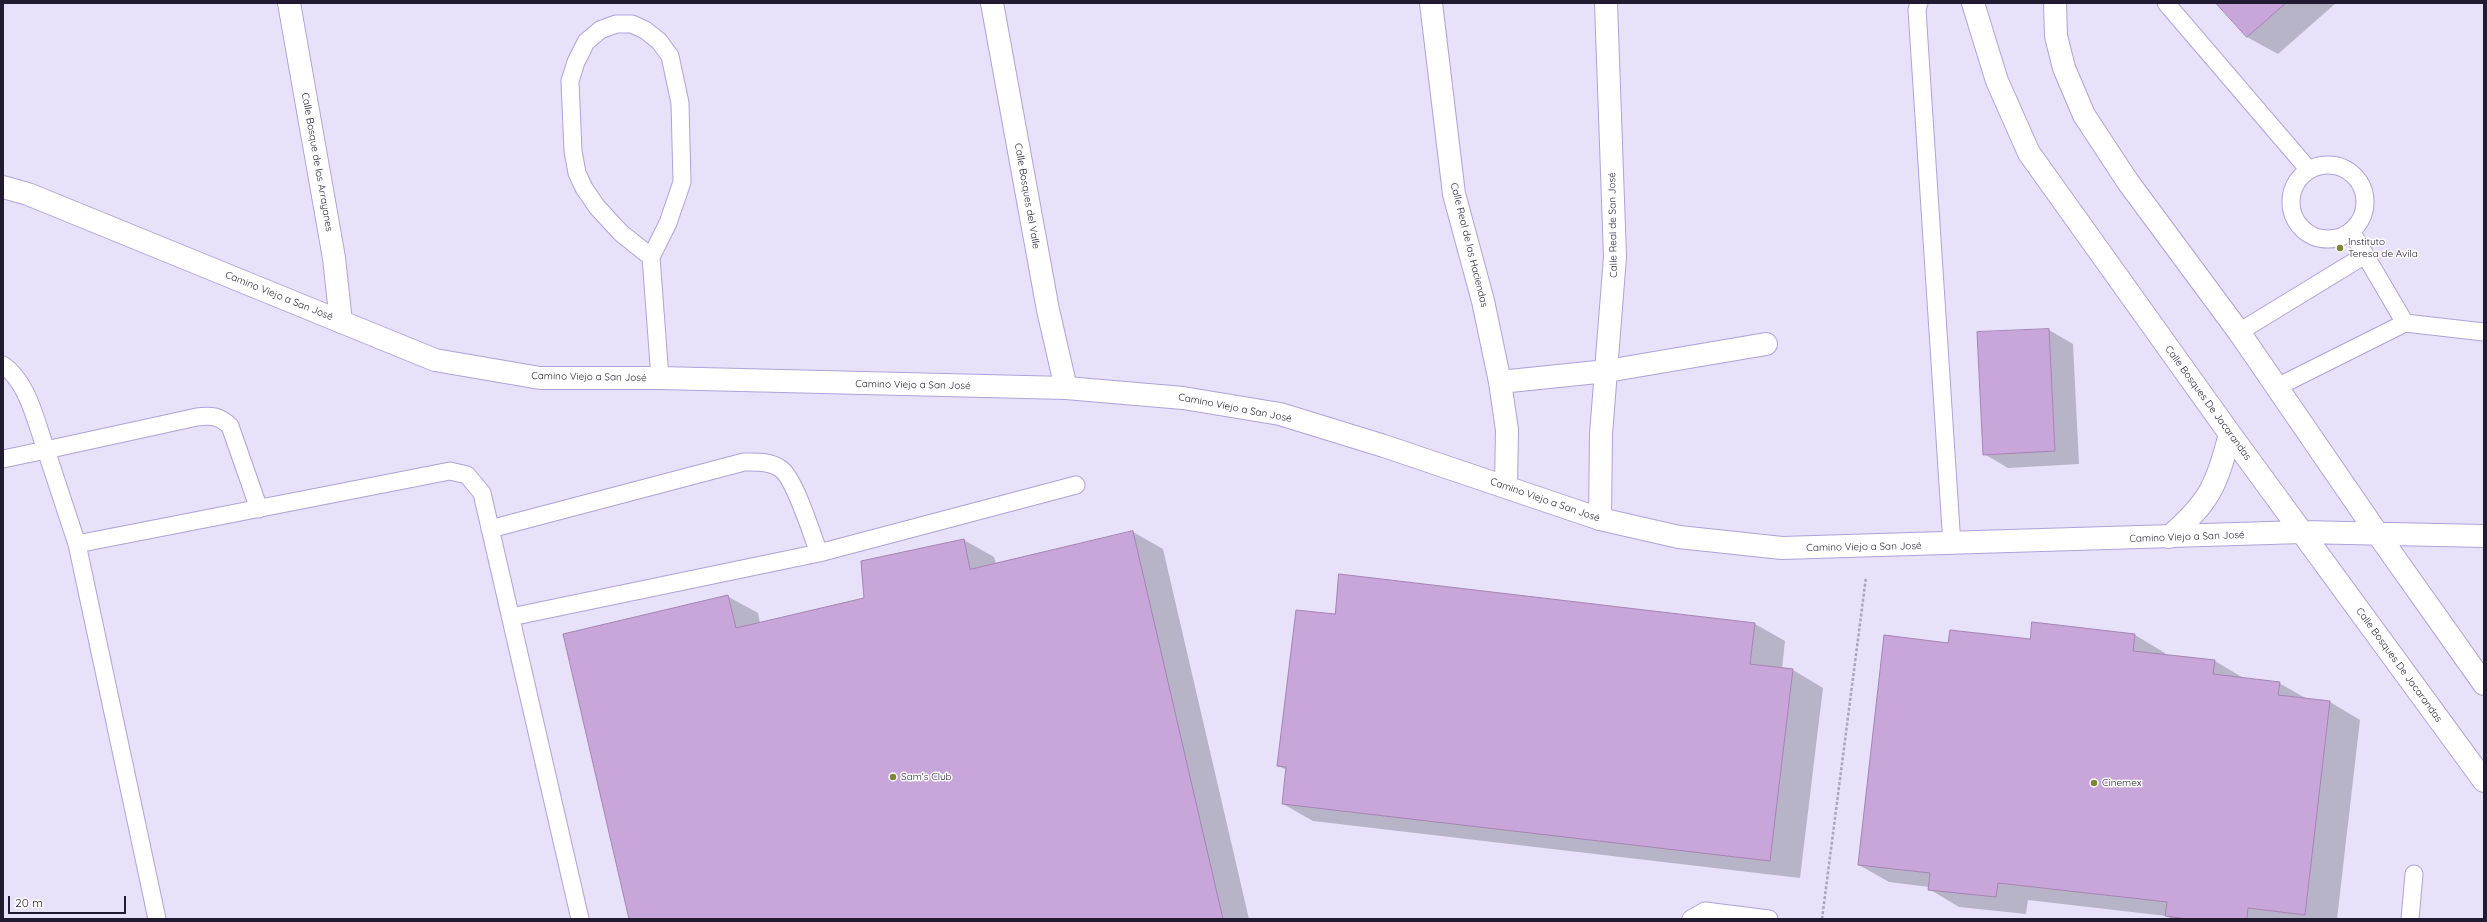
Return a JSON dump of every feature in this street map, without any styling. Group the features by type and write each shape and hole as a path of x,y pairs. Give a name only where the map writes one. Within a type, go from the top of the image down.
{"street":[{"name":"Calle Bosque de los Arrayanes","path":"289,3 334,258 341,322"},
{"name":"Calle Bosques del Valle","path":"992,3 1048,310 1066,388"},
{"name":"Calle Real de las Haciendas","path":"1432,3 1454,194 1483,301 1500,382 1507,430 1506,486"},
{"name":"Calle Real de San José","path":"1600,519 1600,434 1608,371 1615,257 1606,3"},
{"name":"Calle Bosques De Jacarandas","path":"1973,3 1997,81 2029,153 2230,434 2484,781"},
{"path":"2055,3 2056,36 2064,68 2084,115 2128,182 2239,332 2376,533 2484,684"},
{"name":"Camino Viejo a San José","path":"3,187 36,197 436,360 540,378 660,378 1066,388 1183,398 1280,414 1506,486 1600,519 1679,537 1782,548 1952,545 2302,532 2484,536"},
{"path":"1500,382 1608,371 1766,344"},
{"path":"2169,537 2194,515 2214,488 2230,434"}],"lane":[{"path":"1919,3 1917,10 1952,545"},
{"path":"2166,3 2309,170"},
{"path":"651,257 621,233 597,207 584,188 577,173 573,151 570,81 574,68 586,42 600,30 616,24 632,24 645,30 659,41 670,56 680,103 682,182 668,223 651,257 660,378"},
{"path":"2323,165 2337,166 2350,172 2360,183 2365,197 2364,211 2351,231 2332,238 2318,237 2305,231 2296,220 2291,207 2292,192 2298,179 2309,170 2323,165"},
{"path":"2351,231 2405,323"},
{"path":"2239,332 2365,255"},
{"path":"2277,387 2405,323 2484,332"},
{"path":"3,365 12,371 25,391 77,544 157,919"},
{"path":"3,458 212,415 221,418 230,426 259,509"},
{"path":"490,529 744,462 763,462 780,468 790,480 819,553"},
{"path":"77,544 450,471 467,475 482,493 580,919"},
{"path":"511,617 819,553 1076,485"},
{"path":"2410,919 2414,874"},
{"path":"1692,919 1705,911 1769,919"}],"path":[{"path":"1822,919 1870,547"}],"building":[{"path":"2216,3 2286,3 2247,37"},
{"path":"2049,329 2055,451 1983,455 1977,332"},
{"name":"Sam's Club","path":"1133,531 1223,919 629,919 563,634 728,595 736,628 864,598 861,561 964,539 970,569"},
{"path":"1339,574 1755,623 1750,664 1793,669 1770,861 1282,804 1286,767 1277,766 1296,610 1335,614"},
{"name":"Cinemex","path":"2032,622 2135,634 2133,651 2215,660 2213,674 2280,682 2278,695 2330,701 2305,915 2248,908 2247,919 2188,919 2165,916 2167,902 1998,883 1996,897 1928,890 1930,873 1858,865 1884,635 1948,643 1950,630 2030,639"}],"place":[{"name":"Instituto Teresa de Avila","path":"2340,248"},
{"name":"Sam's Club","path":"893,777"},
{"name":"Cinemex","path":"2094,783"}]}
